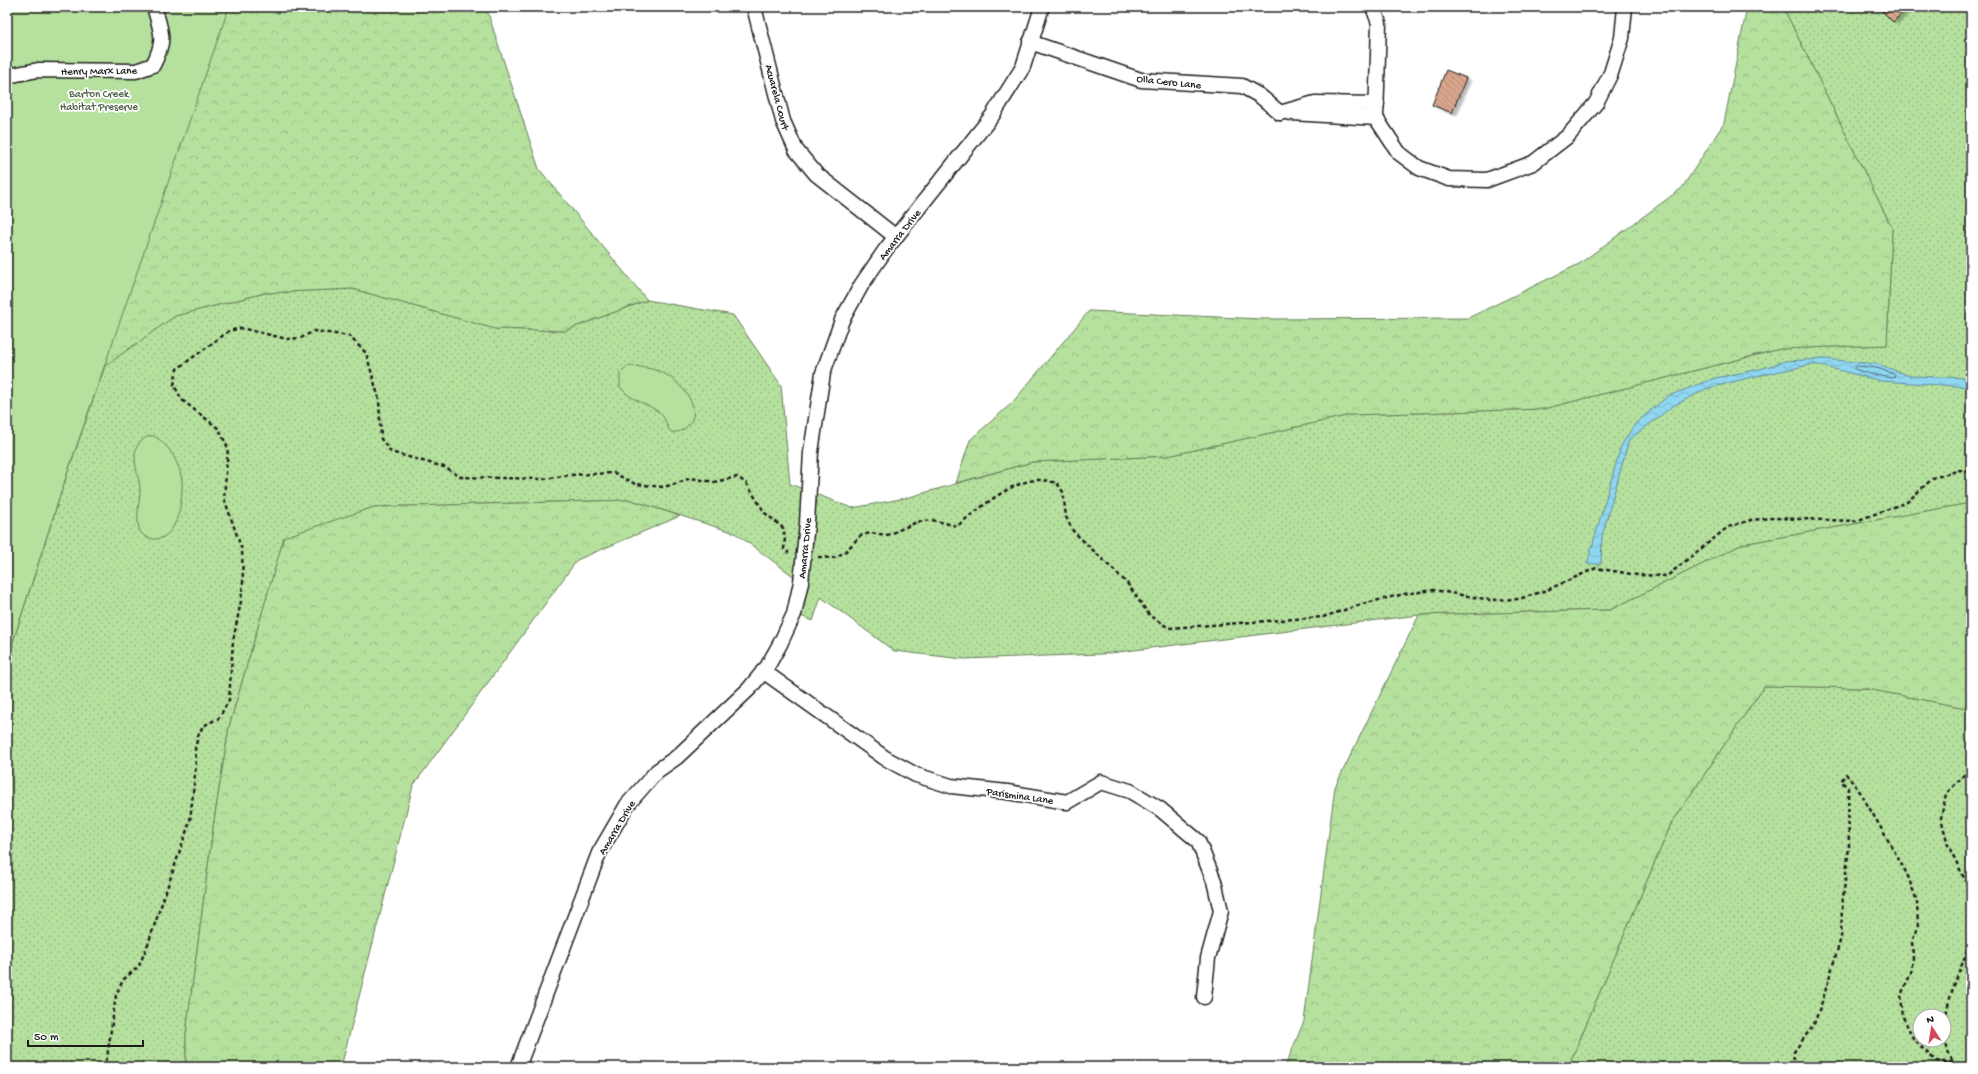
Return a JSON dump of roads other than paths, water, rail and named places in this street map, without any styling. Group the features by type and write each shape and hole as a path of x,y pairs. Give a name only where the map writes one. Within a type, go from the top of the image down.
{"street":[{"name":"Henry Marx Lane","path":"7,76 38,70 136,71 153,65 161,49 162,32 154,7"},
{"name":"Acuarela Court","path":"754,7 783,121 796,150 816,174 896,237"},
{"name":"Amarra Drive","path":"518,1067 599,853 627,805 657,771 677,757 749,689 763,671 780,644 794,614 801,582 807,523 811,452 823,373 842,320 862,284 896,237 992,116 1023,67 1042,7"},
{"path":"1373,7 1379,23 1376,118 1399,153 1419,168 1449,179 1487,180 1533,163 1568,136 1596,103 1611,73 1622,38 1625,7"},
{"name":"Olla Cero Lane","path":"1030,42 1141,80 1242,86 1260,96 1280,113"},
{"path":"1280,113 1315,103 1376,104"},
{"path":"1280,113 1376,118"},
{"name":"Parismina Lane","path":"763,671 885,758 916,775 951,786 1007,792 1067,802 1101,782 1130,791 1160,809 1198,841 1214,881 1221,911 1208,958 1204,997"}],"water":[{"path":"1825,359 1878,364 1910,376 1971,378 1971,387 1881,381 1814,364 1748,378 1706,389 1673,406 1629,440 1602,536 1601,564 1587,564 1621,446 1636,423 1668,396 1715,378 1760,369 1785,361"}],"park label":[{"name":"Barton Creek Habitat Preserve","path":"99,99"}]}
